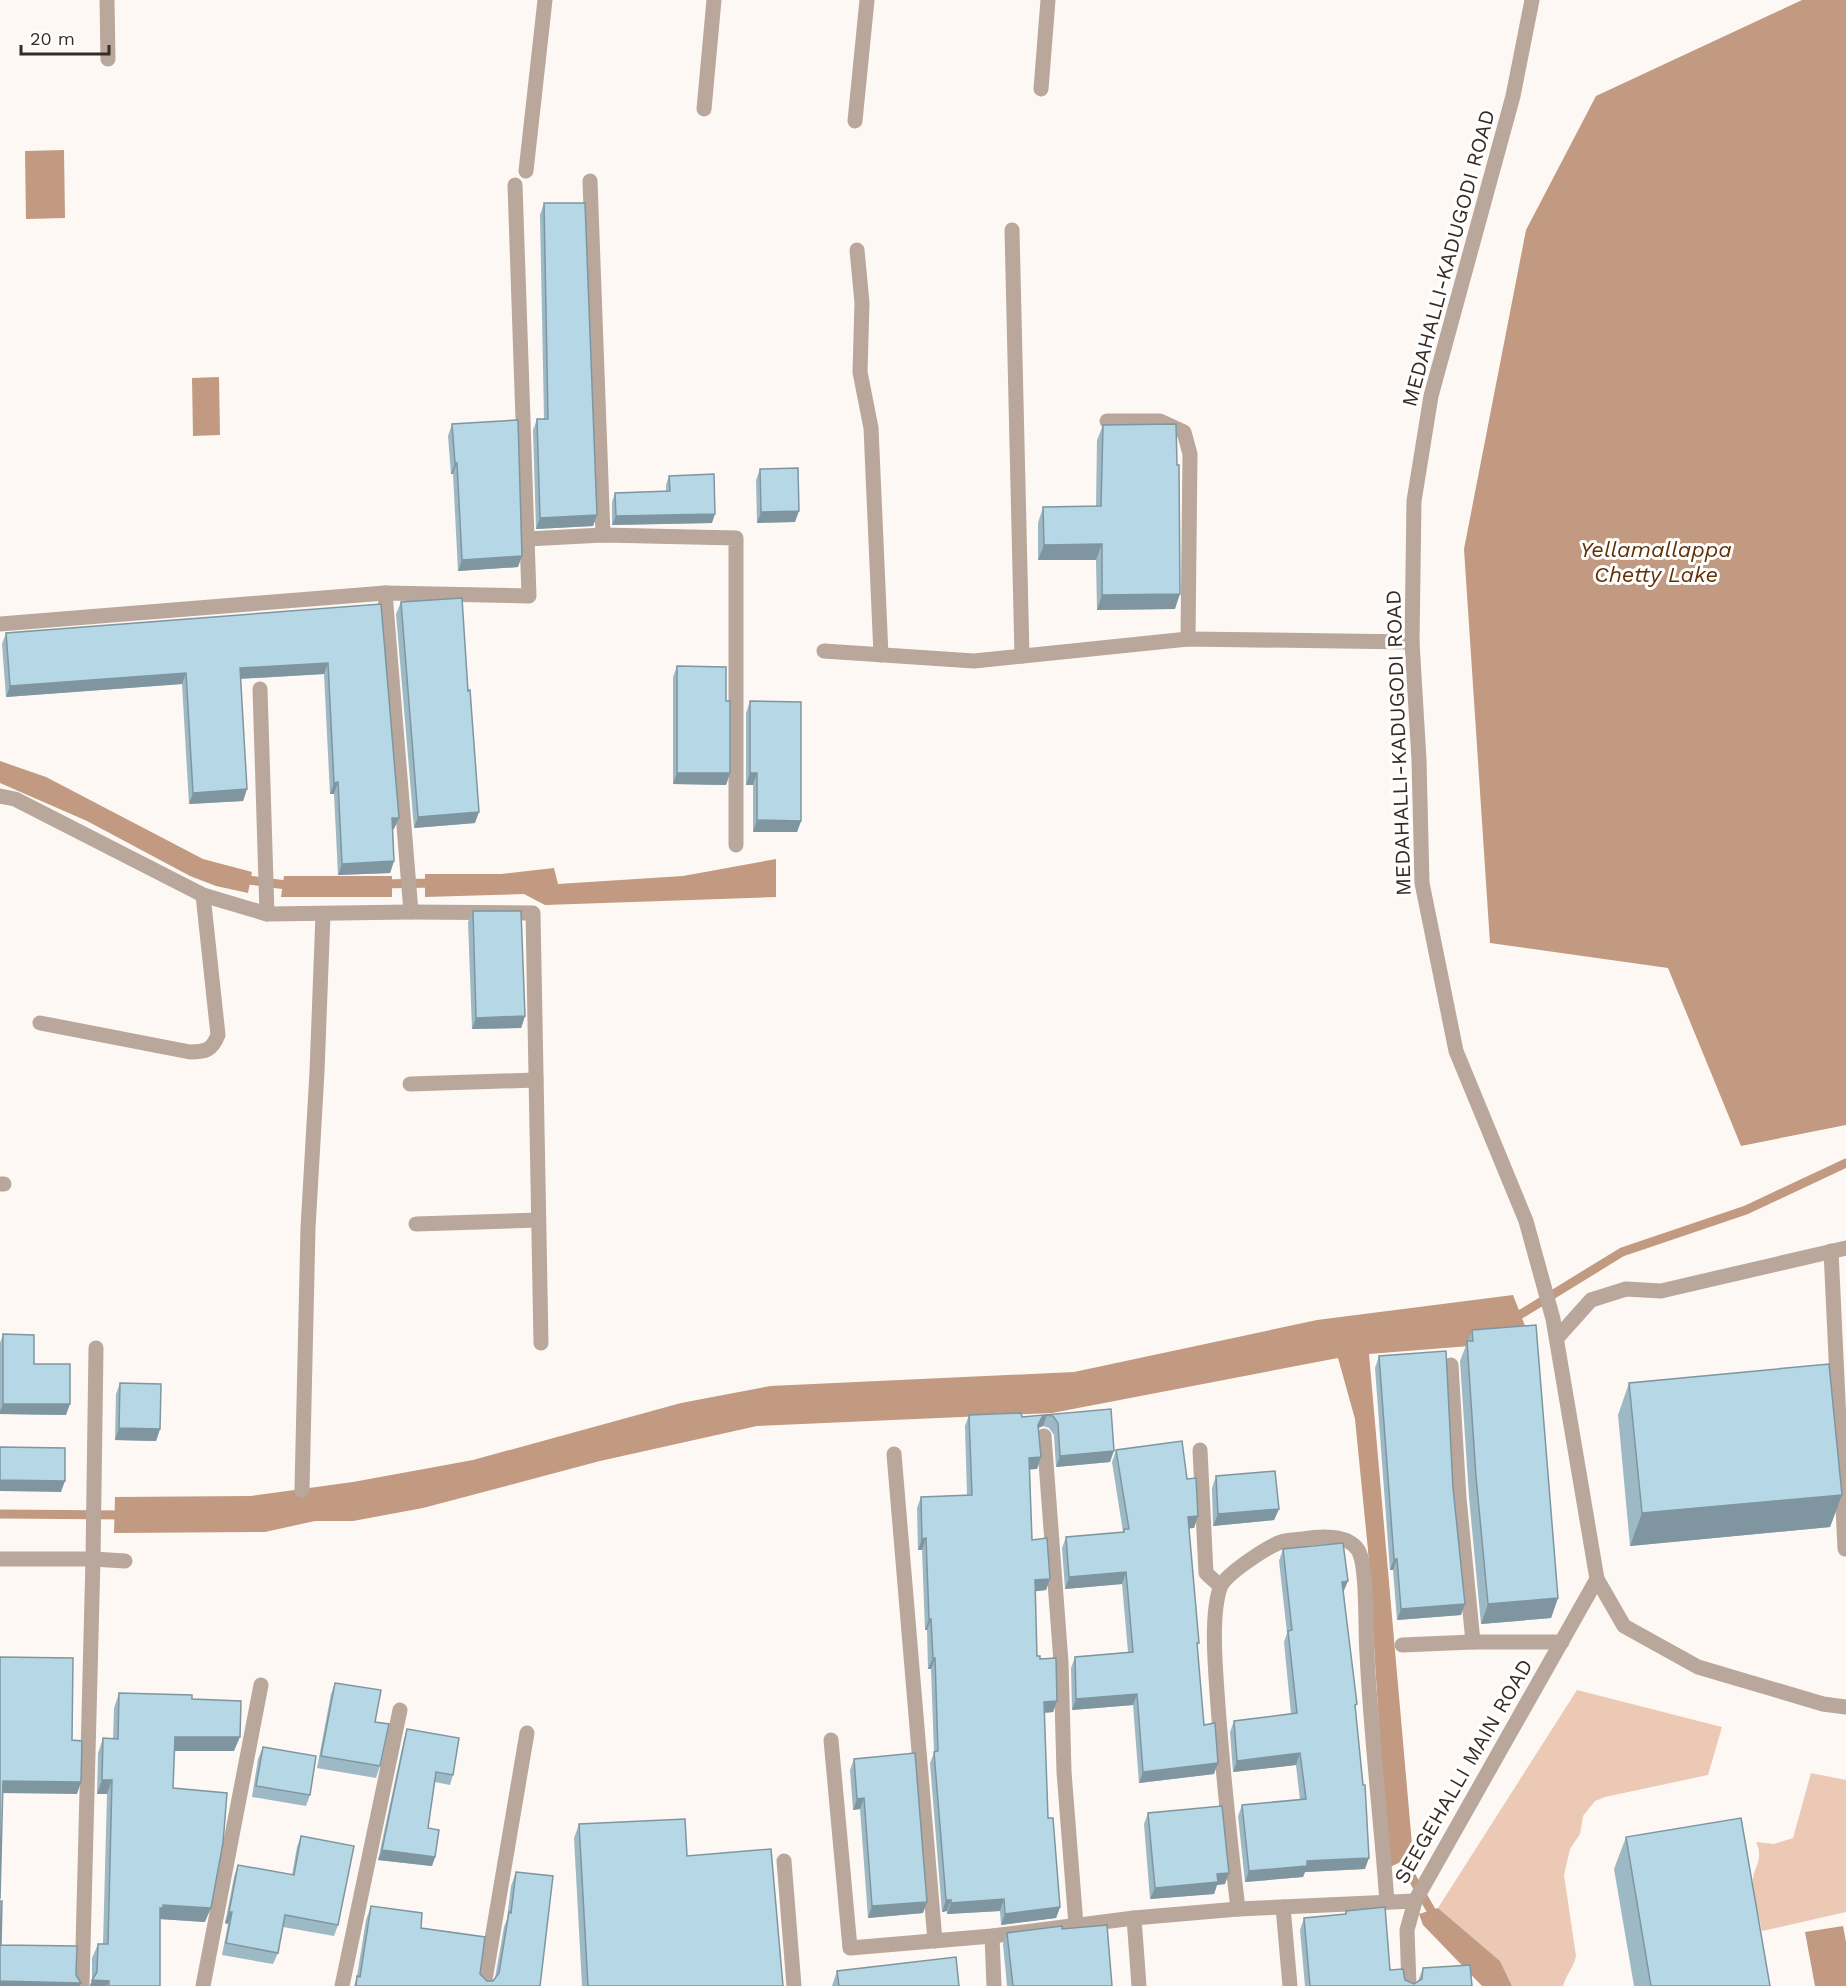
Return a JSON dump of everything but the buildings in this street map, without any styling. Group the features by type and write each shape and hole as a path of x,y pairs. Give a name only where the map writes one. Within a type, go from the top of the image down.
{"street":[{"path":"108,0 108,59"},
{"path":"526,171 545,0"},
{"path":"704,109 714,0"},
{"path":"855,121 867,0"},
{"path":"1041,89 1048,0"},
{"name":"MEDAHALLI-KADUGODI ROAD","path":"1532,0 1513,96 1431,396 1414,501 1412,642 1419,760 1422,884 1456,1051 1526,1221 1553,1319 1597,1579 1624,1626 1698,1667 1823,1704 1846,1707"},
{"path":"590,181 603,536"},
{"path":"0,624 385,592 529,596 515,185"},
{"path":"1012,230 1022,656"},
{"path":"857,250 862,303 860,372 872,428 881,655"},
{"path":"1107,421 1160,421 1184,432 1190,454 1188,639"},
{"path":"527,539 603,536 736,538 736,845"},
{"path":"385,592 411,912"},
{"path":"824,651 974,661 1188,639 1412,642"},
{"path":"260,689 267,914"},
{"path":"0,796 15,799 203,895 267,914 533,913 541,1343"},
{"path":"40,1023 190,1052 205,1052 213,1046 218,1035 203,895"},
{"path":"302,1490 308,1228 323,914"},
{"path":"410,1084 536,1080"},
{"path":"416,1224 538,1220"},
{"path":"1557,1338 1591,1300 1626,1289 1661,1291 1839,1250 1845,1548"},
{"path":"82,1986 96,1348"},
{"path":"1451,1365 1459,1498 1473,1642"},
{"path":"1044,1436 1061,1662 1064,1773 1076,1925"},
{"path":"1200,1450 1206,1573 1220,1586"},
{"path":"894,1455 935,1941"},
{"path":"1238,1909 1229,1836 1216,1666 1216,1620 1220,1586 1258,1554 1281,1542 1310,1538 1341,1538 1358,1550 1363,1569 1374,1751 1387,1902"},
{"path":"0,1559 125,1561"},
{"name":"SEEGEHALLI MAIN ROAD","path":"831,1740 850,1948 992,1936 1134,1918 1238,1909 1415,1901 1597,1579"},
{"path":"1402,1646 1473,1642 1562,1642"},
{"path":"203,1986 261,1685"},
{"path":"342,1986 400,1710"},
{"path":"484,1986 527,1733"},
{"path":"784,1861 794,1986"},
{"path":"1409,1986 1407,1929 1415,1901"},
{"path":"1283,1907 1290,1986"},
{"path":"1134,1918 1139,1986"},
{"path":"992,1936 994,1986"}],"shaded area":[{"path":"1577,1690 1722,1727 1708,1775 1595,1801 1583,1816 1580,1834 1570,1849 1564,1875 1576,1956 1574,1964 1563,1986 1512,1986 1500,1961 1438,1908"},
{"path":"1811,1773 1846,1780 1846,1912 1762,1931 1753,1884 1759,1859 1756,1842 1774,1844 1793,1838"}],"water":[{"name":"Yellamallappa Chetty Lake","path":"1802,0 1846,0 1846,1125 1741,1146 1668,968 1490,943 1464,549 1526,230 1596,96"},
{"path":"64,150 65,218 26,219 25,151"},
{"path":"219,377 220,435 193,436 192,378"},
{"path":"0,761 46,777 203,859 252,872 248,893 216,886 190,876 87,821 0,783"},
{"path":"776,859 776,897 545,905 524,894 425,897 425,874 501,874 554,868 558,884 683,876"},
{"path":"284,876 392,876 392,897 281,897"},
{"path":"1513,1295 1531,1341 1369,1354 1413,1856 1388,1868 1368,1550 1355,1419 1338,1358 1052,1413 757,1426 600,1461 423,1508 353,1521 315,1521 265,1532 114,1533 115,1497 251,1496 353,1482 473,1460 681,1403 770,1386 1074,1372 1317,1320"},
{"path":"1438,1908 1500,1961 1512,1986 1482,1986 1423,1925 1419,1914"},
{"path":"1843,1926 1846,1942 1846,1986 1815,1986 1805,1932"}],"waterway":[{"path":"240,879 294,886"},
{"path":"380,884 435,883"},
{"path":"1510,1315 1521,1314 1622,1252 1746,1210 1846,1163"},
{"path":"0,1514 127,1515"},
{"path":"1399,1850 1399,1855 1436,1919"}]}
